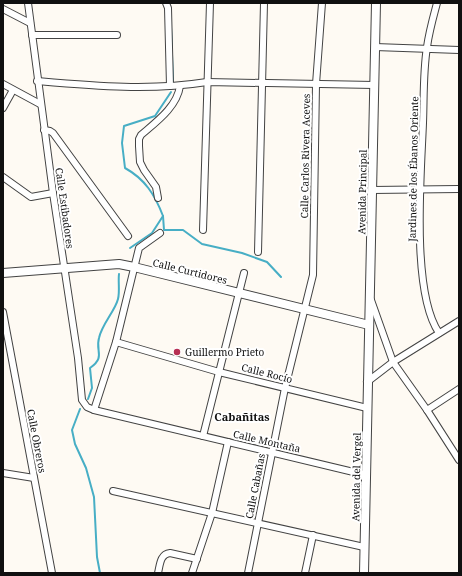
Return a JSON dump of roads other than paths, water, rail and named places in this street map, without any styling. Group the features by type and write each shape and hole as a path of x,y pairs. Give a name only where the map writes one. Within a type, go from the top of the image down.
{"street":[{"name":"Calle Estibadores","path":"28,3 40,104 78,358 82,400 87,407 94,410"},
{"path":"166,3 168,8 170,86"},
{"path":"203,230 210,3"},
{"path":"258,252 264,3"},
{"name":"Calle Carlos Rivera Aceves","path":"305,309 313,275 316,84 322,3"},
{"name":"Avenida Principal","path":"367,382 376,3"},
{"name":"Jardines de los Ébanos Oriente","path":"437,3 426,48 420,189 421,254 424,286 433,325 439,333"},
{"path":"3,9 30,23"},
{"path":"32,34 116,35"},
{"path":"374,47 459,50"},
{"path":"37,81 121,88 180,86 207,82 374,84"},
{"path":"3,84 40,104"},
{"path":"158,198 156,187 140,162 139,139 141,135 161,118 171,106 178,95 180,86"},
{"path":"3,108 13,90"},
{"path":"44,130 53,133 128,236"},
{"path":"3,177 31,197 53,193"},
{"path":"372,190 459,188"},
{"path":"94,410 116,342 139,248 160,233"},
{"name":"Calle Curtidores","path":"3,273 119,264 369,325"},
{"path":"203,436 244,273"},
{"path":"370,294 393,362 458,456"},
{"name":"Calle Cabañas","path":"248,573 285,388 305,309"},
{"name":"Calle Obreros","path":"3,312 52,573"},
{"path":"367,382 393,362 459,321"},
{"name":"Calle Rocío","path":"116,342 220,372 367,408"},
{"name":"Avenida del Vergel","path":"364,573 367,382"},
{"path":"427,410 459,389"},
{"name":"Calle Montaña","path":"94,410 366,475"},
{"path":"192,573 212,513 228,442"},
{"path":"3,473 34,478"},
{"path":"113,491 364,547"},
{"path":"305,573 313,535"},
{"path":"158,573 165,554 170,553 197,559"}],"waterway":[{"path":"171,27 173,82"},
{"path":"130,248 152,233 163,216 153,194 144,182 125,168 122,143 124,126 155,116 171,92"},
{"path":"163,216 164,230 183,230 202,244 242,253 267,262 281,277"},
{"path":"88,399 92,388 90,368 98,360 98,343 101,333 118,299 119,274"},
{"path":"80,409 72,430 75,444 86,468 94,497 97,557 100,573"}],"place":[{"name":"Guillermo Prieto","path":"177,352"}],"district":[{"name":"Cabañitas","path":"242,417"}]}
